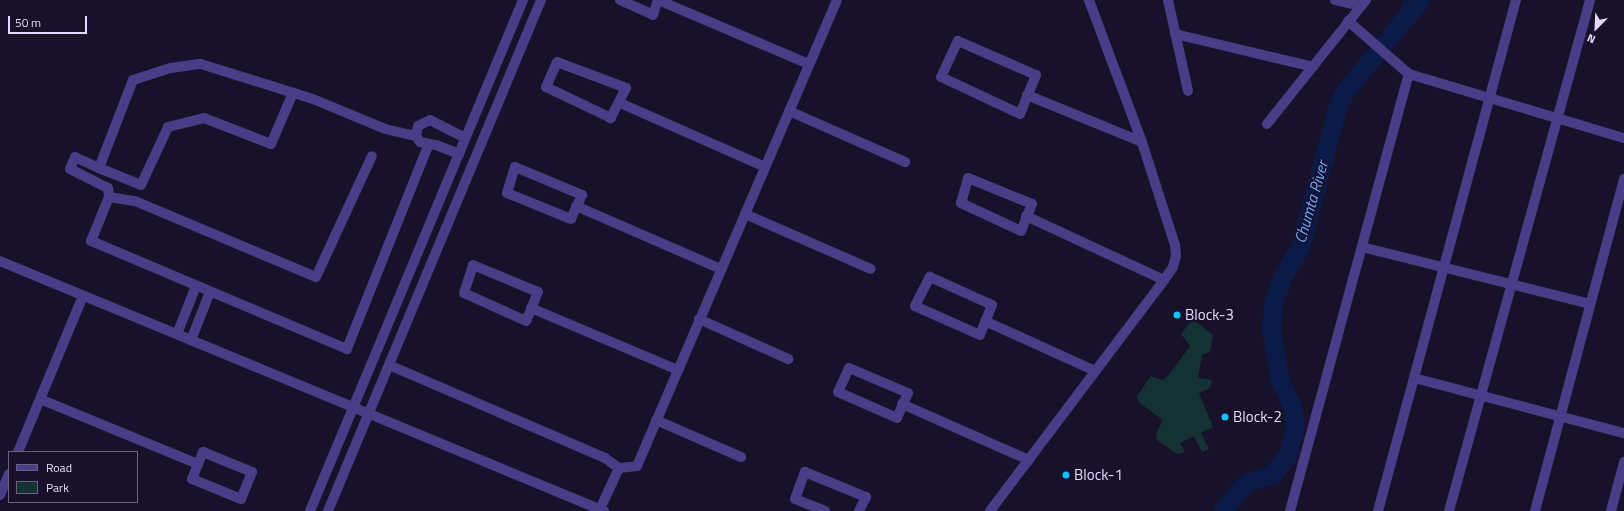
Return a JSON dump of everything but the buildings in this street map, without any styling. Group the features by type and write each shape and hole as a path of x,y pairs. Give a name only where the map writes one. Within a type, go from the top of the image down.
{"street":[{"path":"310,511 523,0"},
{"path":"328,511 541,0"},
{"path":"620,0 653,15 658,0 809,64"},
{"path":"389,365 605,458 619,468 636,466 836,0"},
{"path":"990,511 1164,280 1172,267 1176,250 1142,142 1089,0"},
{"path":"1168,0 1188,91"},
{"path":"1335,0 1364,3"},
{"path":"1378,511 1516,0"},
{"path":"1449,511 1590,0"},
{"path":"1267,124 1348,21 1364,3"},
{"path":"1348,21 1409,74 1624,138"},
{"path":"1175,34 1313,67"},
{"path":"958,41 1036,76 1027,95 1020,114 941,77 958,41"},
{"path":"557,62 626,88 620,102 612,118 546,87 557,62"},
{"path":"99,168 133,80 171,68 201,64 293,93 385,129 416,136 420,142 428,146 436,145 459,154"},
{"path":"1290,511 1409,74"},
{"path":"293,93 271,144 204,118 168,127 142,185 74,157 70,169 108,188 109,197 91,241 347,349 428,146"},
{"path":"1027,95 1142,142"},
{"path":"620,102 765,167"},
{"path":"789,111 905,162"},
{"path":"416,136 418,126 430,120 465,138"},
{"path":"109,197 135,201 316,278 372,156"},
{"path":"515,167 582,195 576,206 571,219 507,194 515,167"},
{"path":"968,178 1032,204 1026,216 1021,231 961,203 968,178"},
{"path":"1535,511 1624,179"},
{"path":"576,206 721,269"},
{"path":"744,214 871,269"},
{"path":"1026,216 1164,280"},
{"path":"1362,247 1590,304"},
{"path":"0,261 602,510 619,468"},
{"path":"473,265 538,292 531,308 526,320 464,293 473,265"},
{"path":"930,277 992,305 985,321 980,335 915,306 930,277"},
{"path":"176,334 196,286"},
{"path":"191,340 210,292"},
{"path":"18,451 83,296"},
{"path":"531,308 678,370"},
{"path":"699,319 788,359"},
{"path":"985,321 1096,371"},
{"path":"849,368 908,393 902,404 897,418 838,392 849,368"},
{"path":"1414,378 1624,433"},
{"path":"40,399 198,464"},
{"path":"902,404 1029,460"},
{"path":"656,420 741,457"},
{"path":"203,452 252,472 241,499 192,479 198,464 203,452"},
{"path":"1611,511 1624,462"},
{"path":"825,511 796,499 805,472 866,497 861,510"},
{"path":"0,495 8,476"}],"green space":[{"path":"1195,321 1213,335 1210,352 1202,355 1198,378 1212,380 1210,388 1199,393 1213,427 1201,433 1209,449 1202,452 1194,436 1180,443 1185,452 1177,454 1157,440 1156,434 1163,420 1138,402 1137,396 1151,376 1162,380 1168,376 1190,346 1181,334 1190,322"}],"waterway":[{"path":"1397,25 1404,0"},
{"name":"Chumta River","path":"1222,511 1247,482 1273,474 1288,454 1295,425 1292,406 1280,380 1274,348 1271,326 1274,300 1283,276 1300,247 1337,108 1345,91 1420,0"}],"place":[{"name":"Block-3","path":"1177,315"},
{"name":"Block-2","path":"1225,417"},
{"name":"Block-1","path":"1066,475"}]}
